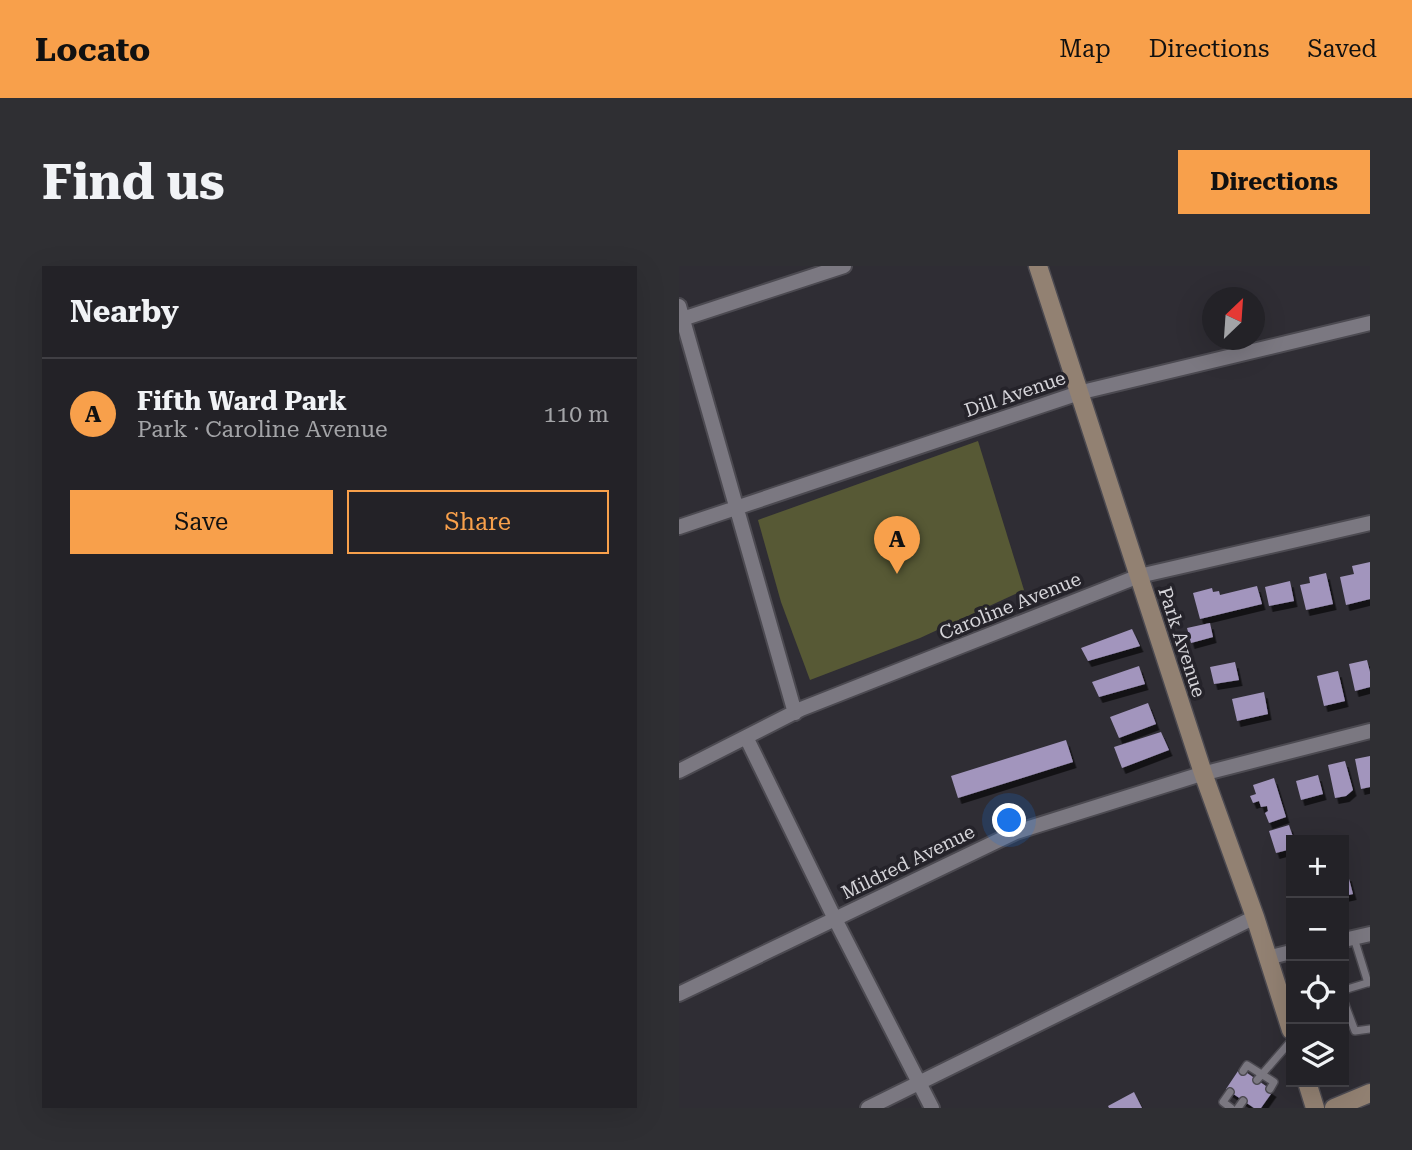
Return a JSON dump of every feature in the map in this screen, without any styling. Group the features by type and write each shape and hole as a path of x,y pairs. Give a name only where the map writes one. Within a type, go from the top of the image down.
{"street":[{"path":"795,713 680,315 845,266"},
{"name":"Park Avenue","path":"1038,266 1203,773 1255,917 1289,1024"},
{"name":"Dill Avenue","path":"679,527 1079,393 1370,323"},
{"name":"Caroline Avenue","path":"679,771 795,713 1139,576 1370,523"},
{"name":"Mildred Avenue","path":"679,994 1016,832 1203,773 1370,731"},
{"path":"746,737 932,1108"},
{"path":"868,1108 1255,917"},
{"path":"1349,939 1370,934"},
{"path":"1267,958 1286,953"},
{"path":"1309,1087 1315,1108"},
{"path":"1334,1108 1370,1093"}],"lane":[{"path":"1349,939 1369,982 1349,989"},
{"path":"1349,1015 1355,1031 1370,1029"},
{"path":"1259,1077 1286,1047"},
{"path":"1243,1071 1247,1065 1259,1077 1274,1082 1269,1089"},
{"path":"1230,1091 1223,1102 1231,1108"}],"green space":[{"path":"978,441 1024,590 920,638 810,680 781,602 758,520"}],"building":[{"path":"1370,562 1370,599 1346,605 1340,577 1354,574 1352,566"},
{"path":"1326,573 1333,604 1306,610 1300,585 1310,583 1309,577"},
{"path":"1290,581 1294,601 1269,606 1265,587"},
{"path":"1257,586 1262,604 1200,619 1193,593 1212,588 1213,592 1219,591 1220,595"},
{"path":"1210,623 1213,637 1191,643 1187,628"},
{"path":"1132,629 1140,646 1088,661 1081,648"},
{"path":"1367,660 1370,687 1355,691 1349,664"},
{"path":"1235,662 1239,680 1214,684 1210,667"},
{"path":"1139,666 1145,684 1099,697 1092,682"},
{"path":"1338,671 1345,701 1324,706 1317,676"},
{"path":"1264,692 1268,714 1237,721 1232,699"},
{"path":"1148,703 1156,724 1119,738 1110,717"},
{"path":"1161,732 1169,750 1122,768 1114,747"},
{"path":"1066,740 1073,762 958,798 951,776"},
{"path":"1370,756 1370,787 1361,789 1355,759"},
{"path":"1345,761 1353,790 1346,796 1335,798 1328,765"},
{"path":"1318,775 1323,794 1301,800 1296,781"},
{"path":"1274,778 1286,817 1269,823 1265,813 1268,811 1267,806 1261,807 1259,801 1253,803 1250,796 1256,794 1253,785"},
{"path":"1289,825 1292,835 1286,835 1286,850 1276,853 1269,831"},
{"path":"1349,879 1353,894 1349,895"},
{"path":"1240,1068 1273,1091 1261,1108 1254,1108 1226,1089"},
{"path":"1134,1092 1142,1108 1109,1108 1108,1106"}],"place":[{"name":"Fifth Ward Park","path":"897,574"}]}
